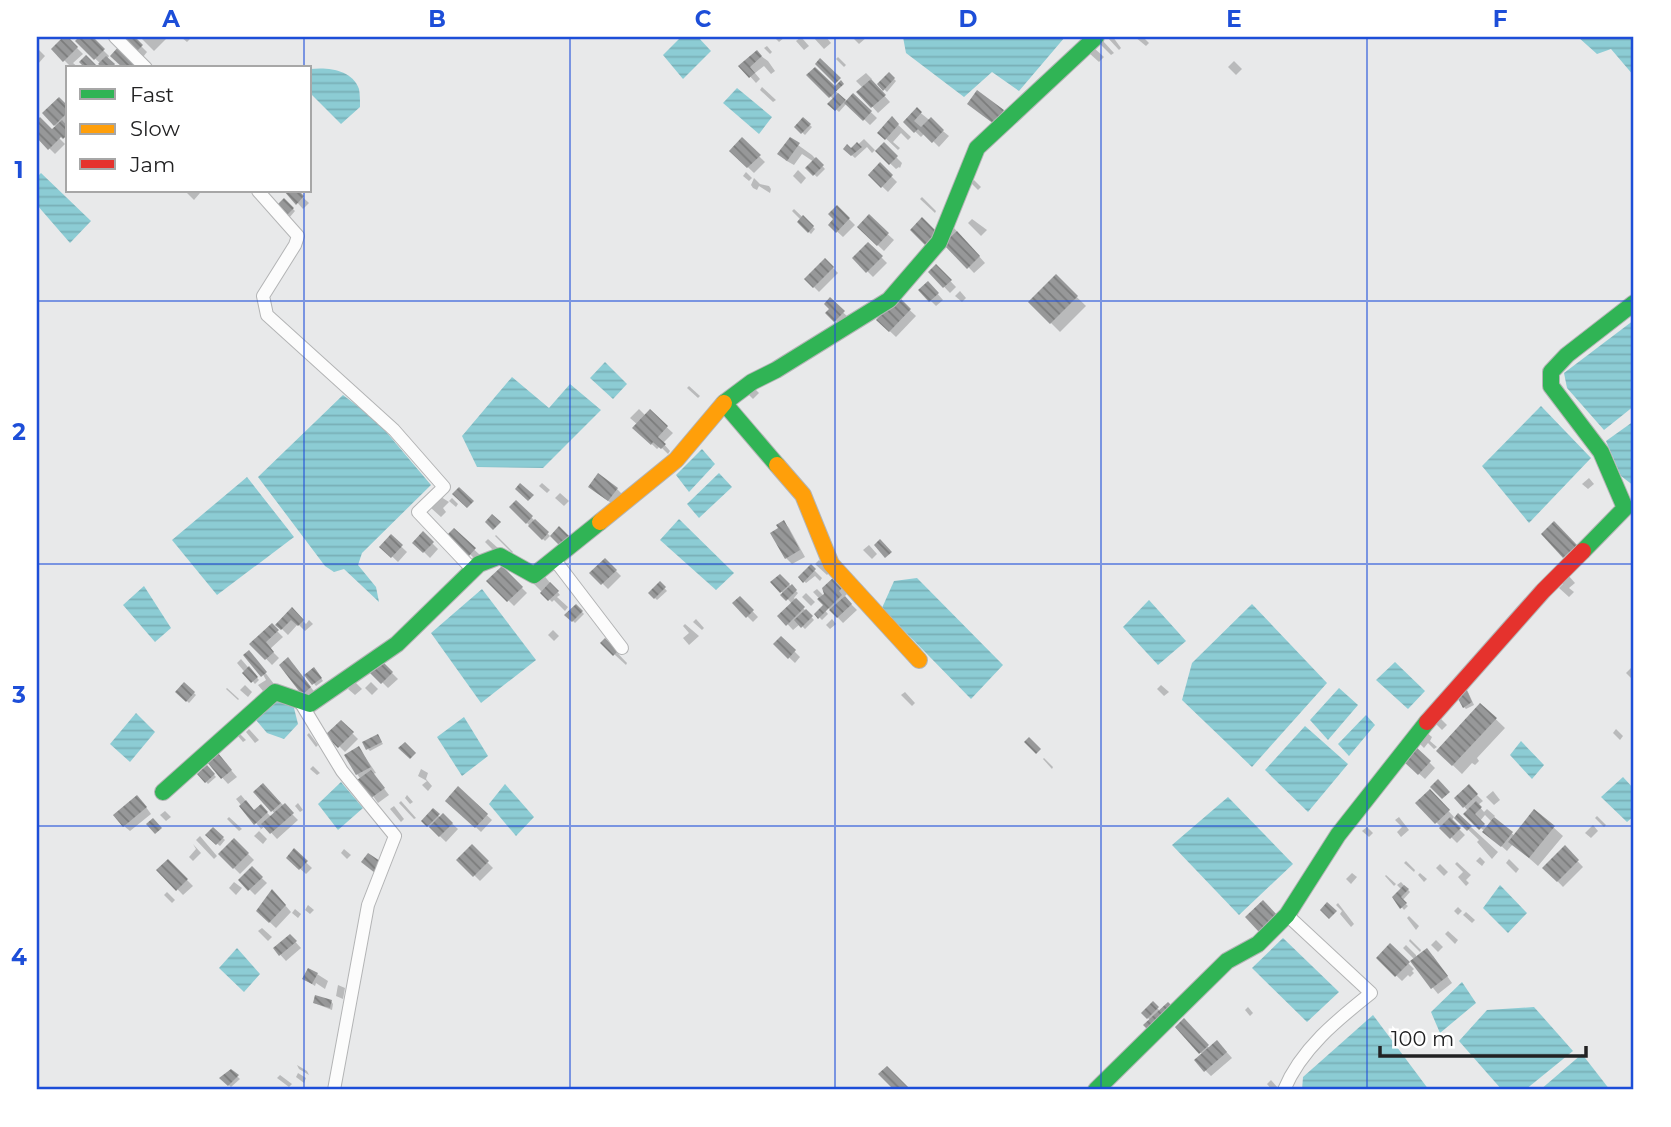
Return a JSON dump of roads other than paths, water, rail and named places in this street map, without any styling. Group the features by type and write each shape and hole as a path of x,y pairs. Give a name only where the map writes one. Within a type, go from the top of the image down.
{"street":[{"path":"115,37 144,66"},
{"path":"163,792 275,692 310,704 397,644 479,564 500,556 534,575 676,460 724,403 752,382 889,300 939,242 977,148 1096,37"},
{"path":"259,192 298,236 262,296 267,315 394,430 444,487 418,512 472,570"},
{"path":"1096,1090 1227,961 1258,944 1287,915 1338,835 1437,709 1543,591 1625,508 1601,452 1551,386 1551,372 1567,355 1634,303"},
{"path":"724,403 803,495 831,564 919,660"},
{"path":"554,559 622,648"},
{"path":"299,700 342,771 395,836 368,905 334,1090"},
{"path":"1284,1090 1292,1071 1331,1025 1371,993 1287,915"}],"water":[{"path":"681,37 698,37 711,51 683,79 663,55"},
{"path":"903,37 1065,37 1019,91 992,72 964,97 906,53"},
{"path":"1578,37 1634,37 1634,76 1611,49 1597,54"},
{"path":"324,68 345,73 356,82 360,107 341,124 312,95 312,69"},
{"path":"737,88 772,117 759,134 723,103"},
{"path":"41,173 91,221 70,243 37,205 37,177"},
{"path":"1634,320 1634,406 1604,430 1567,388 1564,373"},
{"path":"605,362 627,384 613,399 590,378"},
{"path":"512,377 549,408 570,384 601,410 543,468 477,467 462,436"},
{"path":"343,395 377,421 431,485 362,553 358,565 376,587 379,602 344,569 334,572 325,566 258,477"},
{"path":"1541,406 1591,458 1529,523 1482,466"},
{"path":"1634,421 1634,486 1621,476 1606,441"},
{"path":"702,449 715,464 689,492 676,475"},
{"path":"719,473 732,487 699,518 687,504"},
{"path":"247,477 294,537 217,595 172,540"},
{"path":"679,519 734,573 716,590 660,540"},
{"path":"917,578 1003,665 971,699 882,608 894,581"},
{"path":"144,586 171,628 155,642 123,605"},
{"path":"482,589 536,660 481,703 431,633"},
{"path":"1149,600 1186,641 1158,665 1123,627"},
{"path":"1252,604 1327,683 1252,767 1182,700 1192,663"},
{"path":"1395,662 1425,691 1408,709 1376,680"},
{"path":"1339,688 1358,705 1328,740 1310,720"},
{"path":"276,699 294,708 298,724 284,739 267,733 256,720"},
{"path":"136,713 155,732 130,762 110,744"},
{"path":"1366,715 1375,725 1349,756 1338,744"},
{"path":"464,717 488,756 462,776 437,737"},
{"path":"1305,726 1348,764 1308,812 1265,770"},
{"path":"1521,741 1544,765 1532,779 1510,755"},
{"path":"1623,777 1634,789 1634,816 1627,822 1601,797"},
{"path":"341,782 363,808 338,830 318,804"},
{"path":"505,784 534,817 516,836 489,804"},
{"path":"1228,797 1293,864 1239,915 1172,845"},
{"path":"1500,885 1527,913 1508,933 1483,908"},
{"path":"1283,938 1339,992 1307,1022 1252,968"},
{"path":"237,948 260,974 244,992 219,968"},
{"path":"1462,982 1476,1003 1440,1033 1431,1012"},
{"path":"1534,1007 1573,1051 1525,1090 1502,1090 1459,1041 1487,1010"},
{"path":"1373,1015 1429,1090 1302,1090 1303,1077"},
{"path":"1582,1054 1610,1090 1540,1090"}]}
